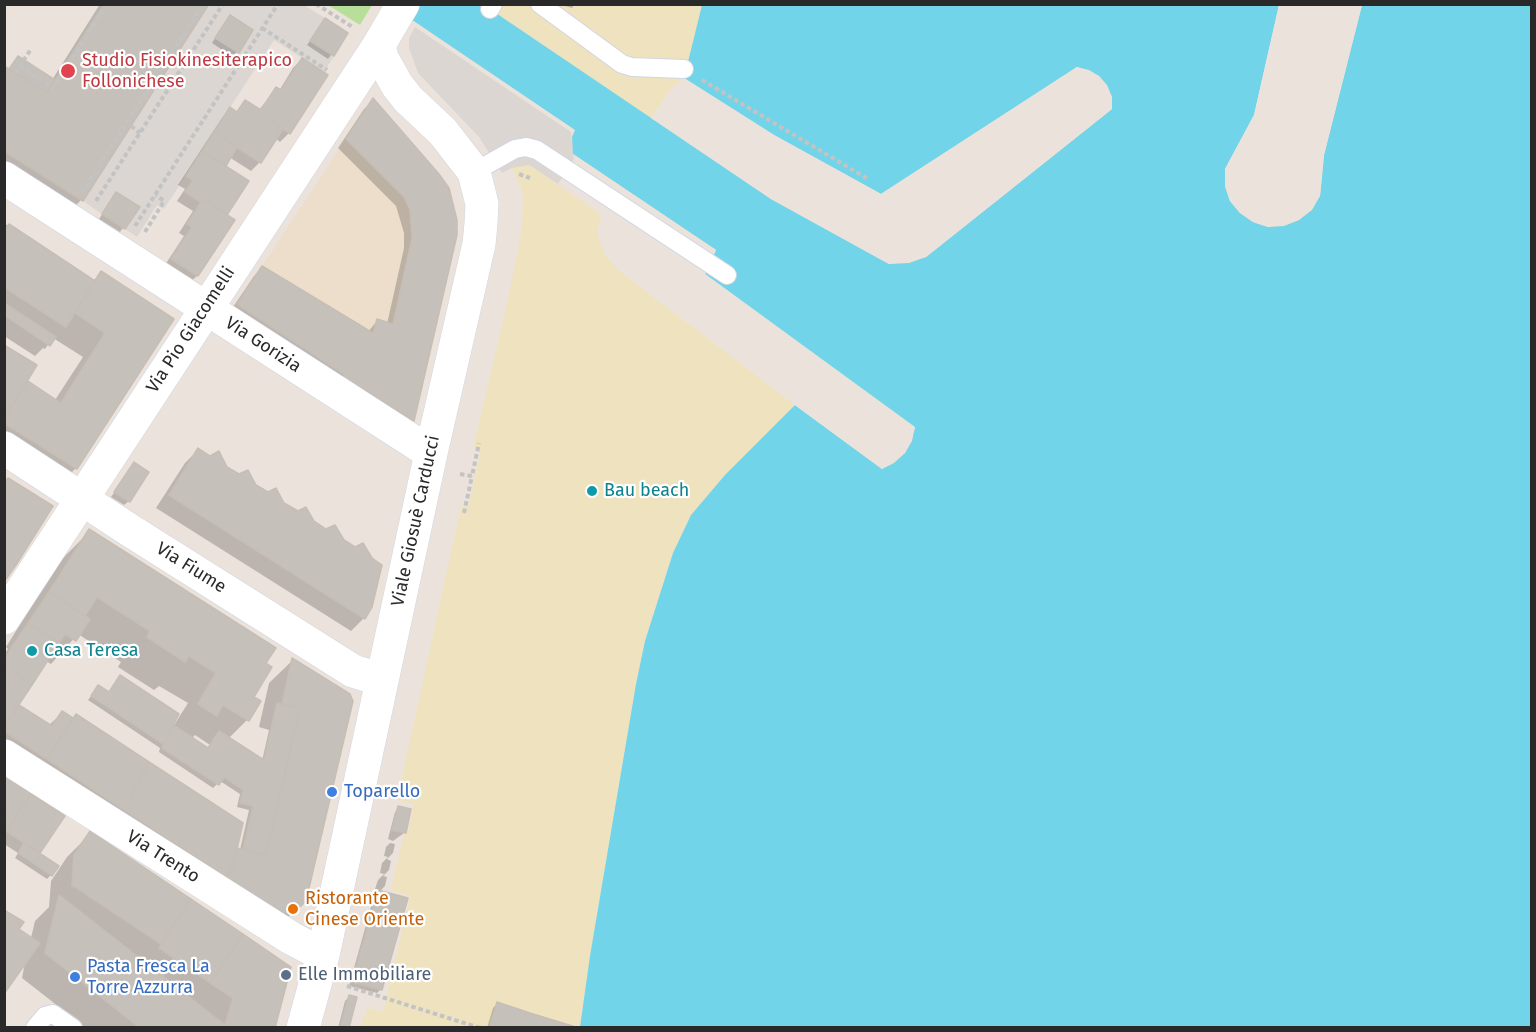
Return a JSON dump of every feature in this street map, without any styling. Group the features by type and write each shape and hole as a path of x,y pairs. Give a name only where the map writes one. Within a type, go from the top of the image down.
{"street":[{"name":"Viale Giosuè Carducci","path":"303,1028 323,955 431,453 479,244 482,204 474,171 443,132 408,99 382,58 392,22"},
{"name":"Via Pio Giacomelli","path":"4,618 392,22"},
{"name":"Via Gorizia","path":"4,178 431,453"},
{"name":"Via Fiume","path":"4,448 131,531 353,670 382,680"},
{"name":"Via Trento","path":"4,756 281,932 323,955"}],"lane":[{"path":"540,4 622,64 632,67 684,69"},
{"path":"474,171 515,149 526,147 537,150 727,275"},
{"path":"35,1028 45,1016 53,1014 73,1028"}],"path":[{"path":"20,66 53,88 107,4"},
{"path":"81,195 203,4"},
{"path":"96,201 223,4"},
{"path":"135,226 278,4"},
{"path":"316,4 392,22"},
{"path":"262,28 325,69"},
{"path":"15,73 31,49"},
{"path":"176,57 185,63"},
{"path":"684,69 868,179"},
{"path":"131,126 140,133"},
{"path":"139,241 164,201 156,195"},
{"path":"464,513 479,443"},
{"path":"460,474 472,476"},
{"path":"351,987 480,1028"}],"shaded area":[{"path":"209,5 304,5 325,18 310,40 334,56 324,72 274,40 164,209 157,205 137,237 125,229 140,207 117,192 102,214 83,201","holes":["230,16 253,30 239,53 215,38"]},
{"path":"415,27 571,132 574,159 558,184 529,165 512,168 502,173 479,137 418,73 409,48 409,38"},
{"path":"373,98 449,188 457,220 457,235 414,421 365,389 343,378 344,375 237,304"}],"green space":[{"path":"372,4 360,25 328,5"}],"sand":[{"path":"484,5 702,5 684,78 671,89 651,118"},
{"name":"Bau beach","path":"529,165 601,214 597,232 604,253 618,270 795,405 725,475 691,515 673,553 645,641 636,684 580,1027 359,1028 368,1008 383,1012 410,896 391,890 404,834 408,833 414,804 397,800 461,506 468,507 481,450 473,448 522,229 523,196 512,168"}],"water":[{"path":"390,5 484,5 771,199 889,264 926,257 1112,109 1112,97 1099,76 1077,67 881,194 774,135 684,78 702,5 1279,5 1254,115 1225,169 1225,186 1230,201 1240,213 1253,222 1268,227 1299,220 1320,196 1324,155 1362,5 1531,5 1531,1027 580,1027 590,956 645,641 673,553 691,515 725,475 795,405 882,469 905,453 915,428 705,274 716,250 573,154 572,137 575,130"}],"pier":[{"path":"1282,4 1256,116 1228,170 1228,185 1232,199 1254,220 1269,224 1284,223 1298,218 1309,208 1317,195 1321,154 1359,4 1362,5 1324,155 1320,196 1312,210 1299,220 1284,226 1268,227 1253,222 1240,213 1230,201 1225,186 1225,169 1254,115 1279,5"},
{"path":"1077,67 1099,76 1107,85 1112,97 1112,109 926,257 909,263 889,264 771,199 651,118 653,115 772,196 890,261 908,260 925,254 1109,108 1109,97 1105,87 1097,78 1077,71 881,197 772,138 681,80 684,78 774,135 881,194"},
{"path":"573,154 716,250 705,274 915,427 912,441 905,453 894,463 882,469 792,403 796,403 883,465 893,461 903,451 909,440 911,429 703,276 702,273 713,251 574,159"}],"building":[{"path":"104,4 209,4 83,201 4,151 4,66 47,93"},
{"path":"230,15 253,30 239,53 215,38"},
{"path":"325,18 348,33 334,56 310,41"},
{"path":"18,56 55,80 47,93 9,69"},
{"path":"302,58 328,75 290,134 259,113 276,87 281,90"},
{"path":"373,98 449,188 457,220 457,235 414,421 365,389 363,392 343,378 345,375 237,304 262,266 373,333 377,319 393,324 412,238 410,210 404,197 346,139"},
{"path":"245,100 261,110 259,113 283,129 261,163 214,132 230,107 237,112"},
{"path":"214,132 237,147 226,166 202,151"},
{"path":"202,151 249,181 227,215 203,199 201,202 185,192 193,180 186,176"},
{"path":"116,192 140,207 125,229 102,214"},
{"path":"203,199 235,220 198,276 171,259 192,227 187,224"},
{"path":"9,224 95,281 66,327 4,287 4,232"},
{"path":"101,271 174,319 77,469 4,423 4,418 28,381 61,403 105,333 75,313"},
{"path":"4,303 56,337 50,346 4,315"},
{"path":"4,345 37,365 6,416 4,415"},
{"path":"198,448 210,456 219,451 227,467 239,474 248,470 256,485 268,492 276,488 284,503 298,511 306,507 314,521 326,529 335,525 344,540 355,547 363,543 372,558 382,565 372,607 365,619 169,495"},
{"path":"134,462 149,472 130,502 114,492"},
{"path":"8,478 53,506 16,565 4,558 4,483"},
{"path":"89,529 276,648 266,663 272,667 254,697 261,701 249,721 223,705 217,716 198,704 216,673 189,656 185,662 147,637 150,631 97,597 85,616 49,592"},
{"path":"4,558 16,565 4,582"},
{"path":"49,592 90,619 76,641 65,634 59,643 28,623"},
{"name":"Casa Teresa","path":"28,623 59,643 32,685 4,666 4,659"},
{"path":"292,658 350,694 353,701 306,901 286,913 278,911 226,877 233,866 237,848 266,855 300,708 282,704"},
{"path":"4,666 32,685 4,727"},
{"path":"120,675 179,714 163,744 91,696 98,685 109,692"},
{"path":"277,703 300,708 266,855 243,849 253,806 240,803 243,790 224,777 219,785 162,748 173,725 208,748 219,731 264,760"},
{"path":"19,705 52,726 62,711 73,718 47,759 4,731 4,727"},
{"path":"76,714 149,762 124,810 47,759"},
{"path":"149,762 243,823 233,866 226,877 124,810"},
{"path":"4,776 31,794 6,831 4,829 4,814 7,810 4,809"},
{"path":"31,794 65,816 40,853 6,831"},
{"path":"398,806 411,809 406,833 392,830"},
{"path":"90,831 191,899 161,944 72,885 74,855"},
{"path":"24,843 59,866 52,876 18,853"},
{"path":"378,890 408,898 382,990 352,982"},
{"path":"59,895 225,1025 233,998 210,983 243,934 291,967 275,1028 140,1028 45,953"},
{"path":"191,899 243,934 210,983 159,948"},
{"path":"4,910 24,922 19,929 40,943 4,994"},
{"path":"349,995 357,997 349,1028 340,1028"},
{"path":"497,1002 530,1013 579,1028 489,1028"}],"place":[{"name":"Studio Fisiokinesiterapico Follonichese","path":"68,71"},
{"name":"Bau beach","path":"592,491"},
{"name":"Casa Teresa","path":"32,651"},
{"name":"Toparello","path":"332,792"},
{"name":"Ristorante Cinese Oriente","path":"293,909"},
{"name":"Elle Immobiliare","path":"286,975"},
{"name":"Pasta Fresca La Torre Azzurra","path":"75,977"}]}
